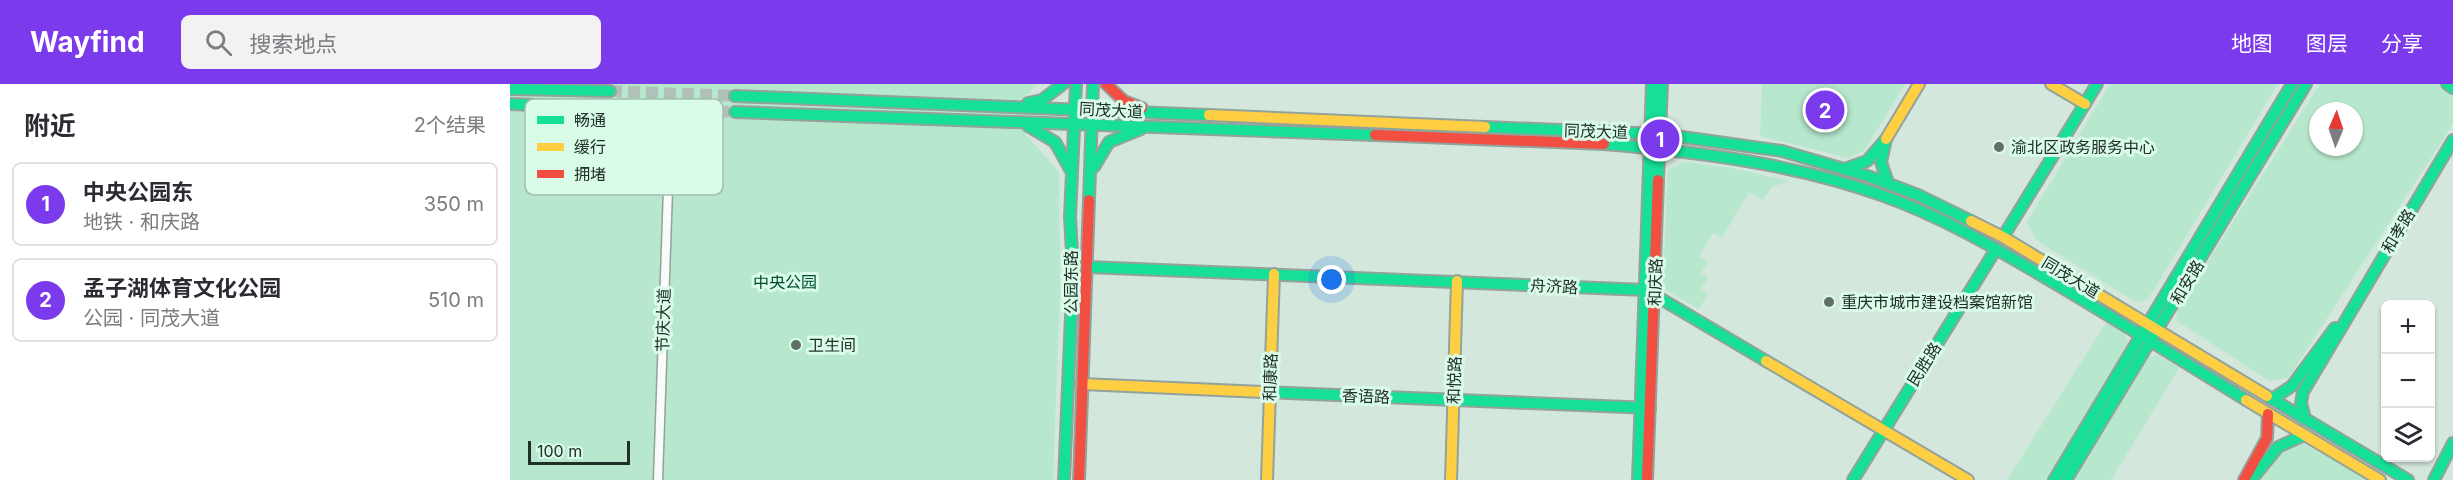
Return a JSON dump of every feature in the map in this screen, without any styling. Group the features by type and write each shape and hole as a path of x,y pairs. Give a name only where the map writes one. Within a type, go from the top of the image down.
{"main road":[{"path":"1015,106 1042,100 1063,84"},
{"name":"公园东路","path":"1064,480 1073,270 1070,217 1076,84"},
{"name":"公园东路","path":"1078,480 1093,84"},
{"path":"1106,84 1124,101 1151,112"},
{"name":"和庆路","path":"1652,84 1656,134"},
{"name":"和庆路","path":"1638,480 1645,408 1651,291 1655,147 1662,84"},
{"path":"1843,169 1867,161 1886,139 1919,84"},
{"path":"2051,84 2085,104"},
{"path":"2003,237 2097,84"},
{"name":"和安路","path":"2066,480 2292,84"},
{"name":"和安路","path":"2154,326 2306,84"},
{"path":"2447,84 2453,88"},
{"path":"510,89 610,91"},
{"name":"同茂大道","path":"735,96 1656,134 1782,151 1888,183 1918,195 2003,237 2408,480"},
{"path":"510,104 525,105"},
{"name":"同茂大道","path":"735,112 1074,123 1655,147 1777,166 1857,186 1924,213 1996,249 2147,338 2302,436 2380,480"},
{"path":"1015,122 1043,131 1056,141 1065,155 1072,176"},
{"path":"1091,176 1099,155 1109,142 1125,133 1152,126"},
{"path":"1886,139 1880,168 1888,183"},
{"name":"和孝路","path":"2342,322 2453,140"},
{"name":"民胜路","path":"1852,480 1996,249"},
{"name":"舟济路","path":"1087,267 1651,291 1968,480"},
{"name":"和康路","path":"1267,480 1274,274"},
{"name":"和悦路","path":"1451,480 1457,281"},
{"path":"2272,399 2294,386 2324,337 2342,322"},
{"path":"2305,419 2301,403 2303,392 2342,322"},
{"name":"和安路","path":"2054,480 2147,338"},
{"name":"香语路","path":"1082,384 1645,408"},
{"name":"和庆路","path":"1645,408 1647,480"},
{"path":"2244,480 2267,438 2268,414"},
{"path":"2251,480 2277,445 2287,439 2302,436"},
{"path":"2434,480 2453,443"}],"street":[{"name":"节庆大道","path":"658,480 668,195"}],"green space":[{"name":"中央公园","path":"510,84 1037,84 1027,95 1026,135 1059,172 1060,290 1053,480 510,480"},
{"path":"1762,84 1905,84 1864,151 1848,158 1760,136"},
{"path":"2110,84 2278,84 2148,299 2136,302 2036,240 2027,222"},
{"path":"2320,84 2438,84 2453,93 2453,124 2289,377 2269,381 2177,321 2176,312"},
{"path":"1683,162 1732,168 1789,181 1772,187 1763,200 1749,192 1722,238 1713,233 1699,256 1708,262 1701,273 1708,277 1701,289 1708,294 1699,309 1666,290 1663,285 1668,170"},
{"path":"2107,321 2124,332 2130,348 2049,480 2007,480"},
{"path":"2158,355 2179,368 2111,480 2070,480 2145,358"},
{"path":"2299,441 2368,480 2256,480 2280,447"}],"tunnel":[{"path":"610,91 735,96"},
{"path":"723,112 735,112"}],"traffic: fast":[{"path":"1028,103 1042,100 1063,84"},
{"path":"1064,480 1073,270 1070,217 1076,84"},
{"path":"1089,200 1093,84"},
{"path":"1638,480 1652,84"},
{"path":"1658,180 1662,84"},
{"path":"2003,237 2097,84"},
{"path":"2054,480 2292,84"},
{"path":"2066,480 2306,84"},
{"path":"2447,84 2453,88"},
{"path":"510,89 610,91"},
{"path":"735,96 1209,115"},
{"path":"510,104 525,105"},
{"path":"735,112 1375,135"},
{"path":"1028,126 1055,142 1070,169"},
{"path":"1485,127 1661,134 1782,151 1868,176 1918,195 1971,221"},
{"path":"1094,167 1109,142 1141,129"},
{"path":"1844,169 1867,161 1886,139 1881,162 1888,183"},
{"path":"2305,419 2301,403 2303,392 2453,140"},
{"path":"1604,144 1744,160 1847,184 1903,203 1947,223 2010,257 2246,400"},
{"path":"1853,480 1996,249"},
{"path":"1087,267 1646,290 1766,361"},
{"path":"2272,399 2292,386 2335,328"},
{"path":"1263,392 1650,408"},
{"path":"2267,396 2408,480"},
{"path":"2251,480 2278,447 2302,436"},
{"path":"2434,480 2453,443"}],"traffic: slow":[{"path":"1886,139 1919,84"},
{"path":"2051,84 2085,104"},
{"path":"1209,115 1485,127"},
{"path":"1971,221 2003,237 2267,396"},
{"path":"1267,480 1274,274"},
{"path":"1451,480 1457,281"},
{"path":"1766,361 1968,480"},
{"path":"1082,384 1263,392"},
{"path":"2246,400 2380,480"}],"traffic: jam":[{"path":"1106,84 1124,101 1142,108"},
{"path":"1375,135 1604,144"},
{"path":"1647,480 1658,180"},
{"path":"1079,480 1089,200"},
{"path":"2244,480 2267,438 2268,414"}],"place":[{"name":"孟子湖体育文化公园","path":"1825,110"},
{"name":"中央公园东","path":"1660,139"},
{"name":"渝北区政务服务中心","path":"1999,147"},
{"name":"重庆市城市建设档案馆新馆","path":"1829,302"},
{"name":"卫生间","path":"796,345"}]}
